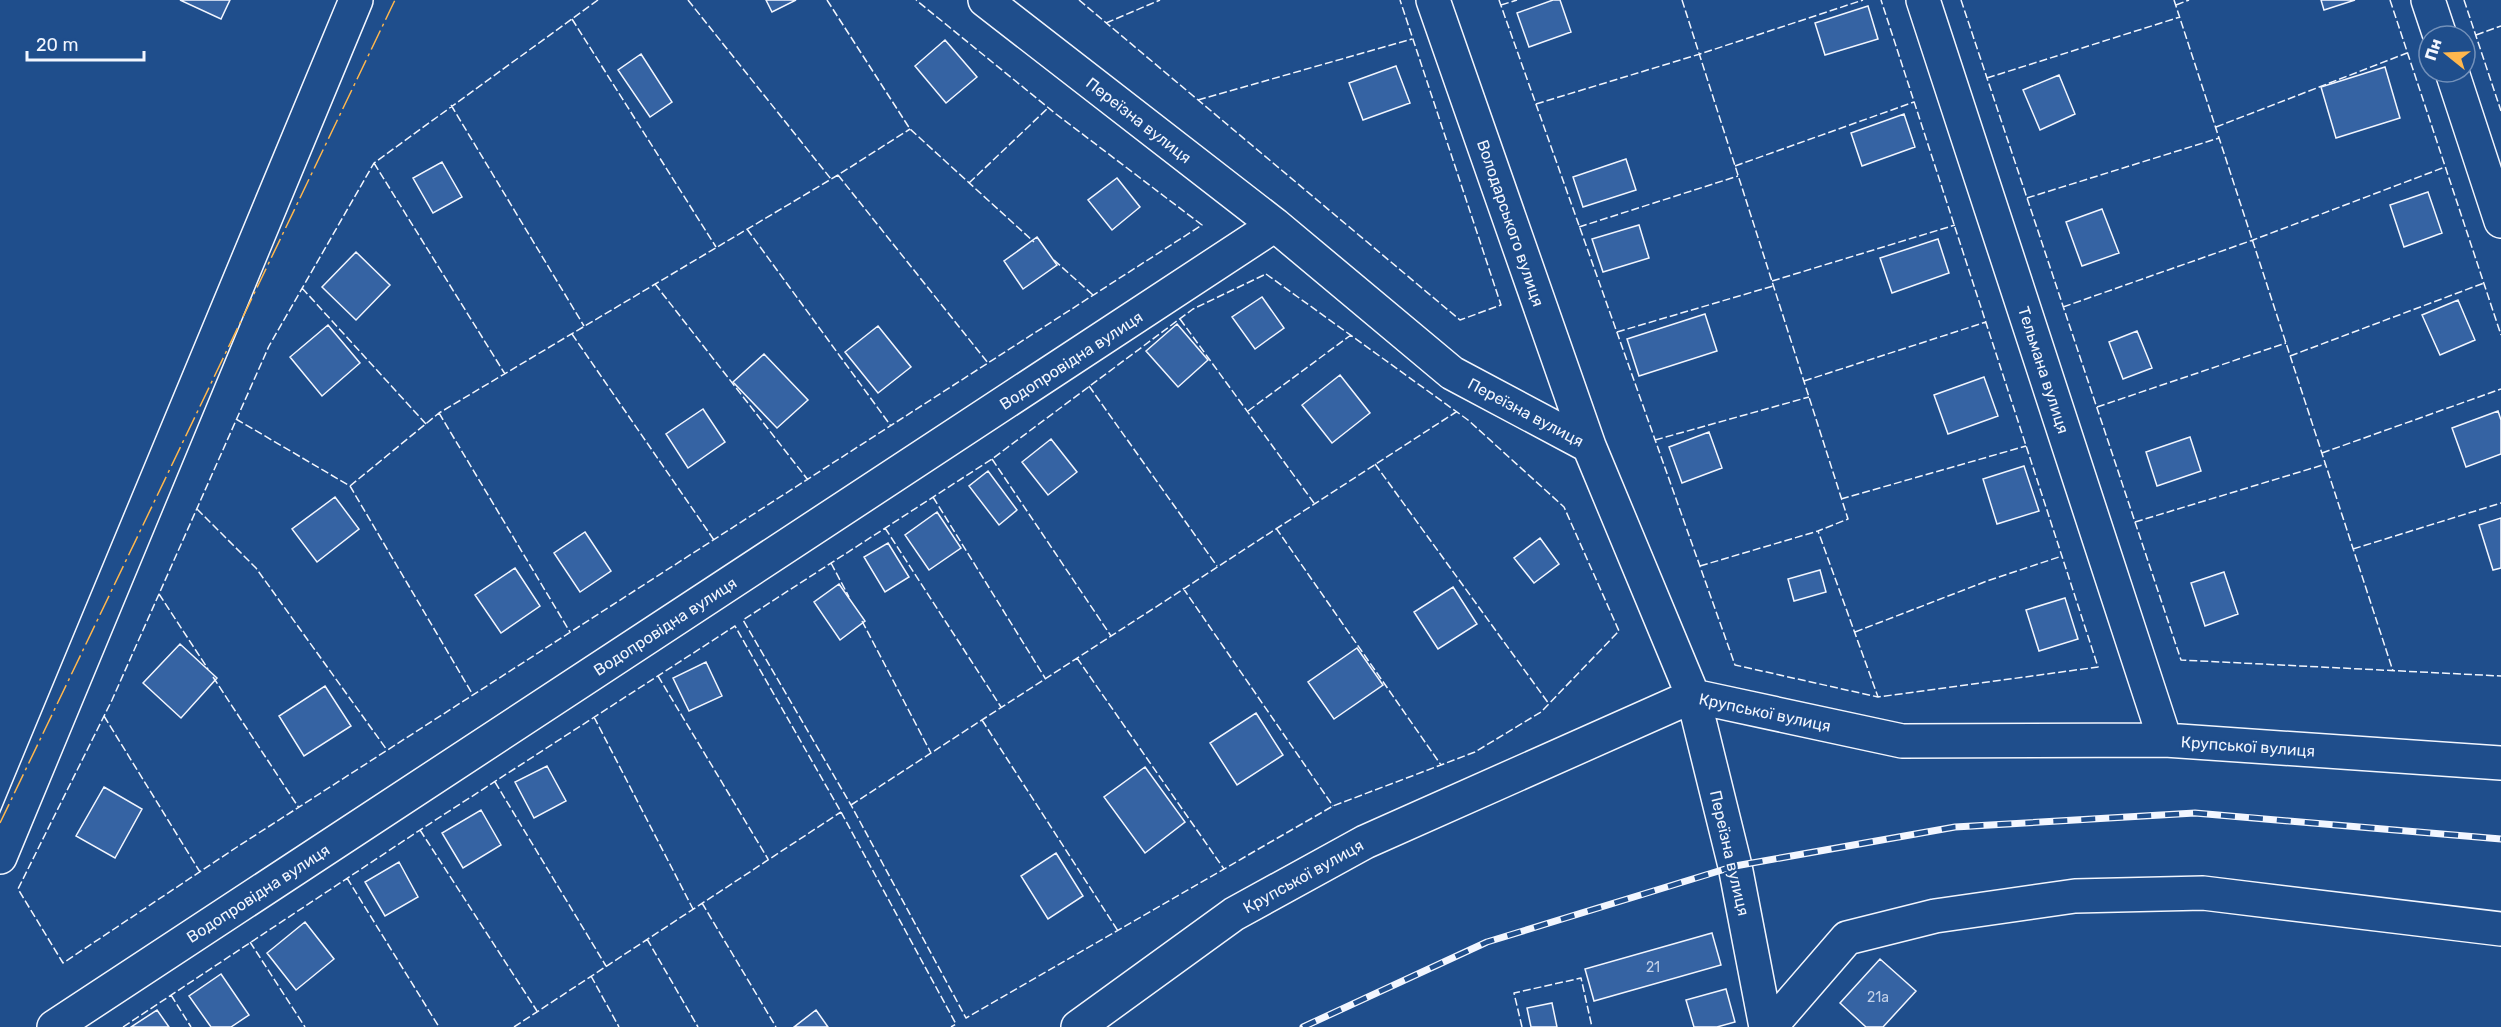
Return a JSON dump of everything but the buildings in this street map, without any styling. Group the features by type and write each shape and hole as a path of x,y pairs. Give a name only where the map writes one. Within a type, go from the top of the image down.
{"street":[{"path":"4,832 356,0"},
{"name":"Переїзна вулиця","path":"985,0 1275,225 1452,373 1589,446 1693,696 1735,866 1768,1027"},
{"name":"Володарського вулиця","path":"1433,0 1589,446"},
{"name":"Тельмана вулиця","path":"1923,0 2165,740"},
{"path":"2428,0 2436,24"},
{"path":"2456,84 2501,221"},
{"name":"Водопровідна вулиця","path":"54,1027 1275,225"},
{"name":"Крупської вулиця","path":"1078,1027 1234,914 1365,842 1693,696 1902,741 2165,740 2501,763"},
{"path":"1768,1027 1847,938 1935,915 2074,896 2203,893 2501,929"}],"railway":[{"path":"1303,1027 1487,942 1735,866 1955,827 2195,813 2501,839"}],"fence":[{"path":"598,0 374,163 269,346 112,700 18,889 63,963 237,847 1202,225 1056,114 916,0"},
{"path":"688,0 831,179"},
{"path":"827,0 910,129 1034,242"},
{"path":"1079,0 1460,320 1501,305 1400,0"},
{"path":"1106,23 1160,0"},
{"path":"1499,0 1735,665 1878,697 2098,667 1881,0"},
{"path":"1501,5 1517,0"},
{"path":"1682,0 1848,519 1818,531 1878,697"},
{"path":"1536,104 1700,54 1863,0"},
{"path":"1961,0 2181,660 2501,676"},
{"path":"2174,0 2393,671"},
{"path":"2176,5 2189,0"},
{"path":"2390,0 2501,335"},
{"path":"2464,0 2501,111"},
{"path":"1987,78 2180,17"},
{"path":"572,19 716,247"},
{"path":"2477,35 2501,26"},
{"path":"1198,100 1412,39"},
{"path":"2216,127 2407,53"},
{"path":"1735,166 1914,102"},
{"path":"451,105 584,326"},
{"path":"969,183 1048,108"},
{"path":"350,486 439,413 838,175 910,129"},
{"path":"2027,198 2219,138"},
{"path":"374,163 505,374"},
{"path":"2063,307 2253,240 2445,167"},
{"path":"838,175 988,363"},
{"path":"1579,227 1738,176"},
{"path":"1772,281 1955,225"},
{"path":"747,229 891,426"},
{"path":"1054,260 1093,295"},
{"path":"1266,274 1468,420 1564,507 1619,631 1541,712 1475,752 1333,806 966,1018 851,805 743,620 992,459 1193,309 1266,274"},
{"path":"2290,356 2484,283"},
{"path":"655,284 808,480"},
{"path":"1617,332 1773,286"},
{"path":"302,288 426,424"},
{"path":"1180,319 1314,503"},
{"path":"1804,381 1986,322"},
{"path":"572,334 714,540"},
{"path":"1248,411 1351,335"},
{"path":"2097,407 2286,343"},
{"path":"1089,386 1217,566"},
{"path":"2322,453 2501,389"},
{"path":"1655,440 1809,397"},
{"path":"851,805 1456,412"},
{"path":"439,413 570,632"},
{"path":"236,419 350,486 473,695"},
{"path":"1841,499 2026,446"},
{"path":"992,459 1111,636"},
{"path":"1375,464 1549,704"},
{"path":"2135,522 2326,464"},
{"path":"933,497 1045,678"},
{"path":"2353,549 2501,503"},
{"path":"197,509 256,568 387,750"},
{"path":"885,528 1001,707"},
{"path":"1276,528 1441,765"},
{"path":"1700,566 1818,531"},
{"path":"1855,632 1987,581 2062,556"},
{"path":"831,563 849,597"},
{"path":"1183,588 1333,806"},
{"path":"159,594 208,669"},
{"path":"862,621 931,753"},
{"path":"123,1027 420,830 735,626 841,812 956,1024 951,1027"},
{"path":"1077,658 1224,869"},
{"path":"658,676 768,859"},
{"path":"213,677 299,808"},
{"path":"104,716 200,872"},
{"path":"594,717 693,909"},
{"path":"982,720 1118,931"},
{"path":"495,782 606,966"},
{"path":"514,1027 841,812"},
{"path":"420,830 537,1011"},
{"path":"347,878 439,1027"},
{"path":"702,903 776,1027"},
{"path":"647,939 698,1027"},
{"path":"250,942 305,1027"},
{"path":"591,976 619,1027"},
{"path":"1522,1027 1514,993 1581,978 1592,1027"},
{"path":"171,995 191,1027"}],"power":[{"path":"0,823 395,0"}]}
